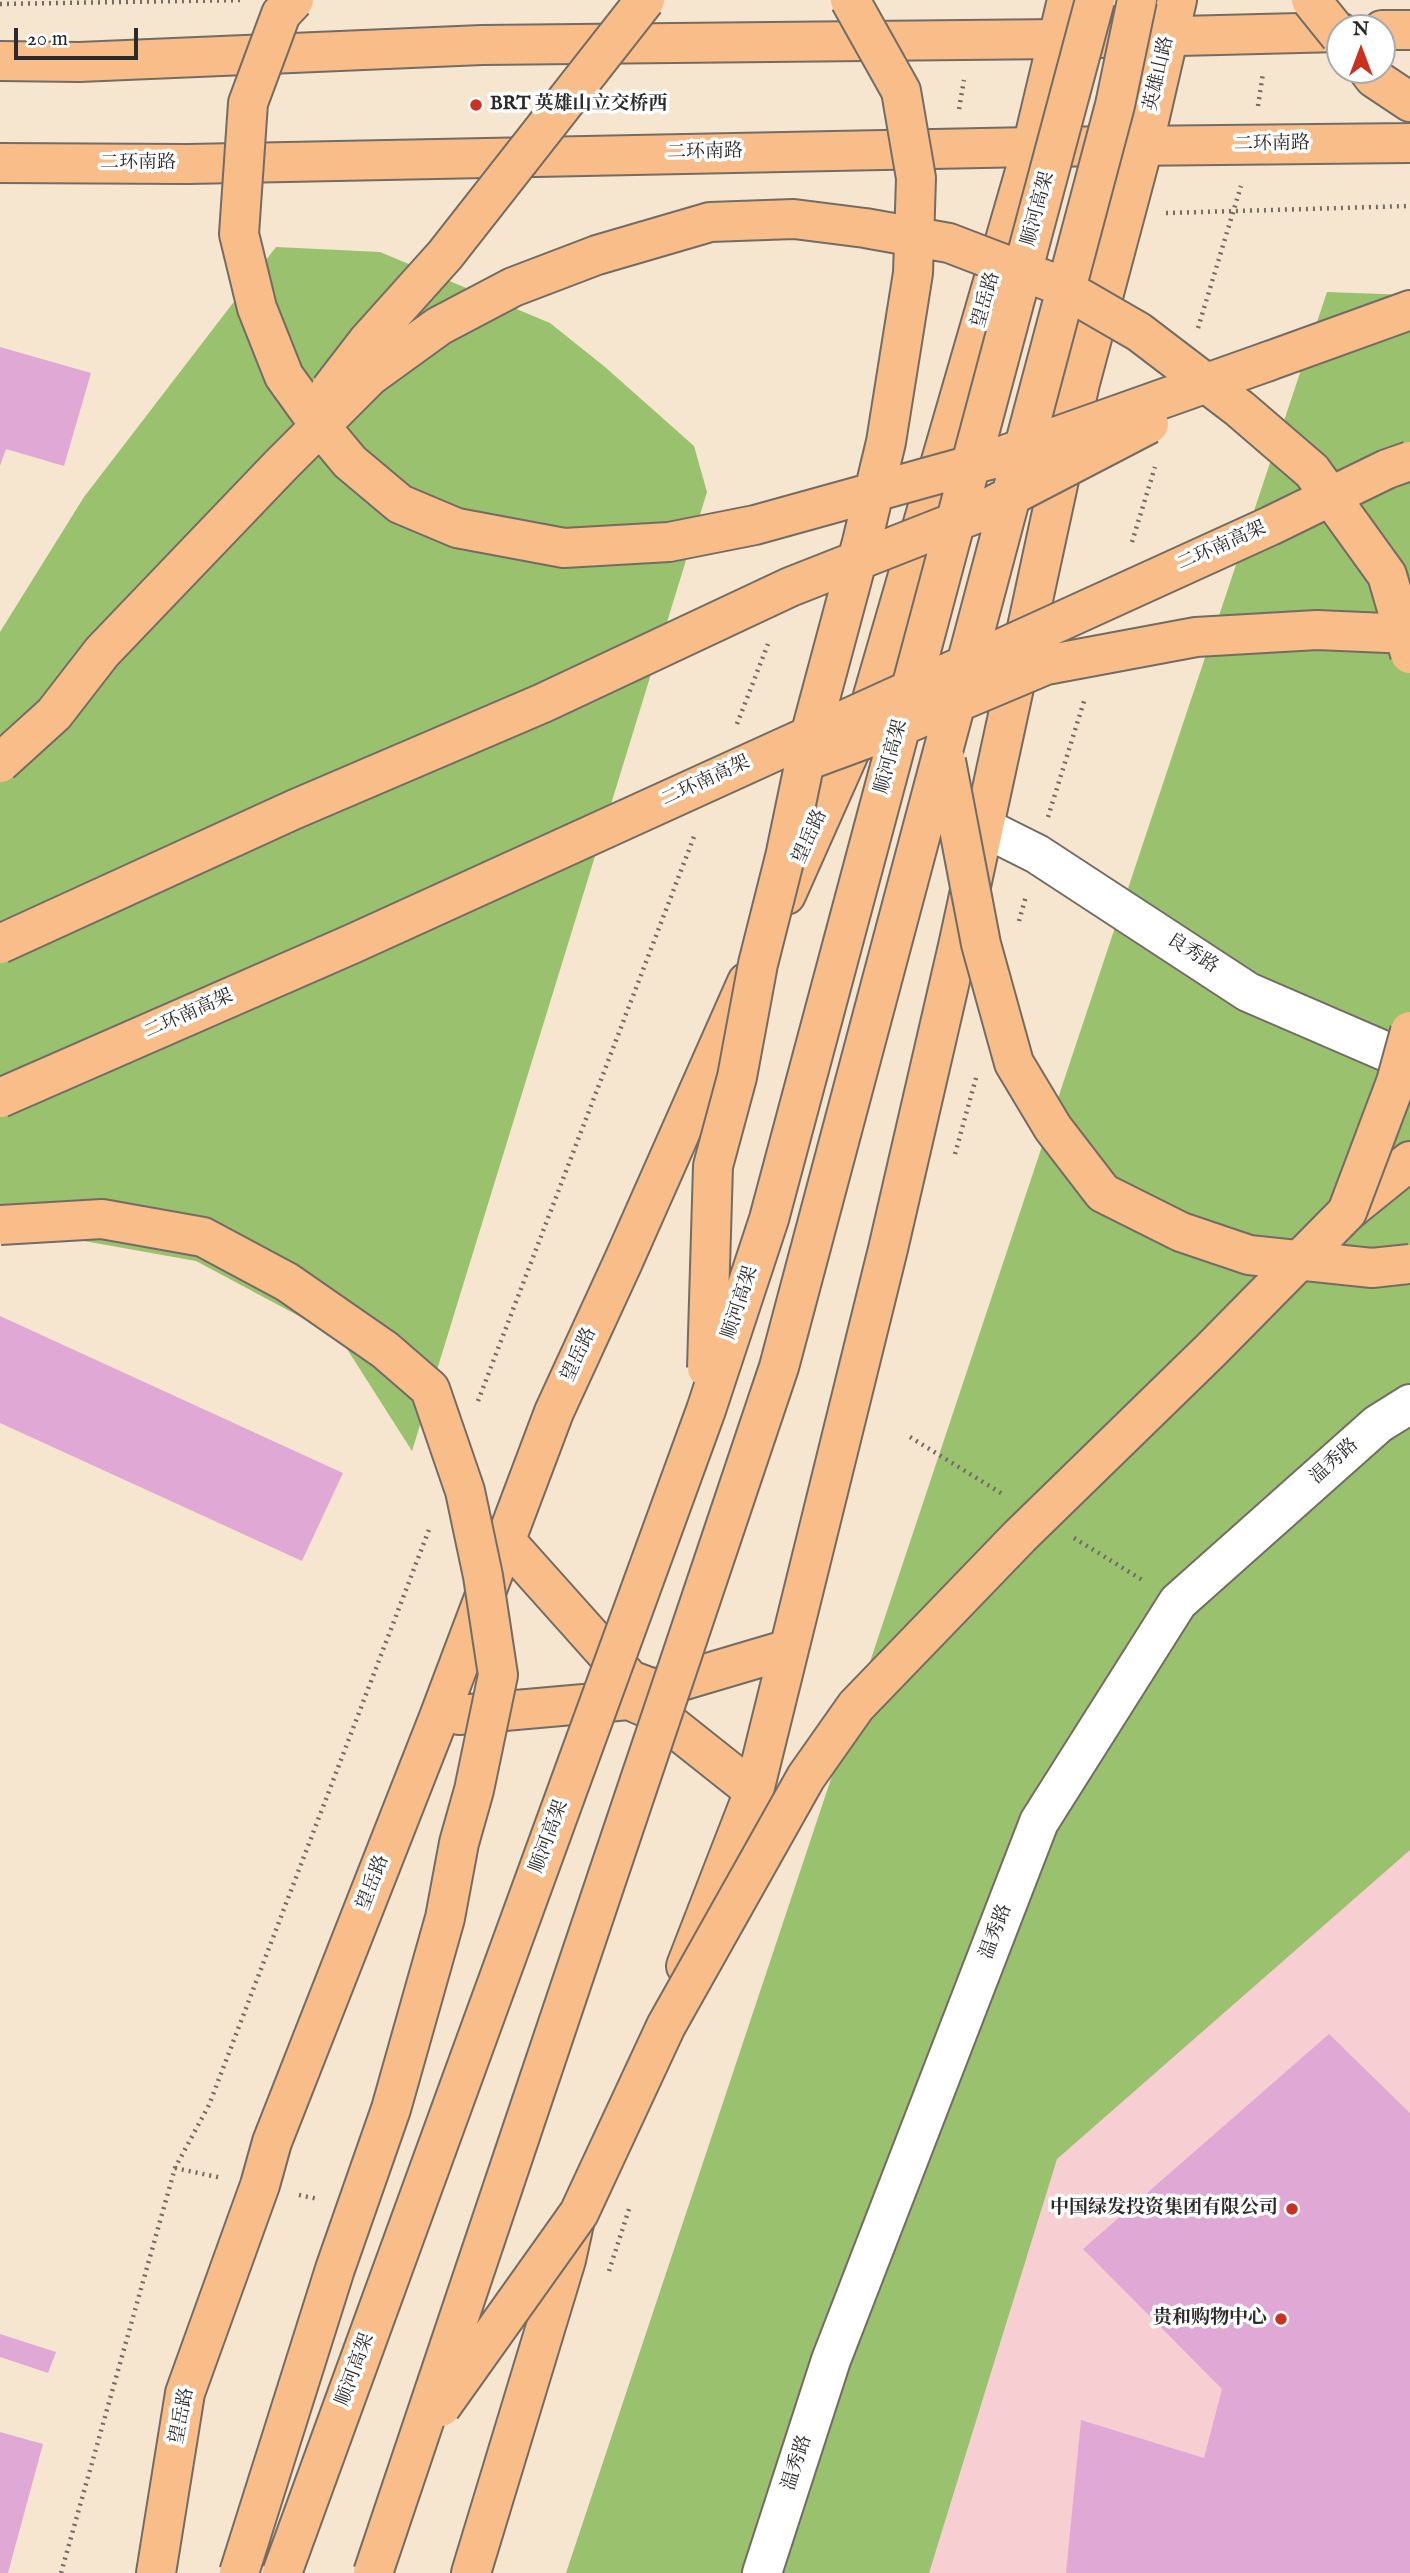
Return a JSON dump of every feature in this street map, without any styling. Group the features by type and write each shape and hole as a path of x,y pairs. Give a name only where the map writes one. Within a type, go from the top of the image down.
{"main road":[{"path":"294,0 281,14 248,103 239,234 257,308 284,376 349,462 400,504 457,528 564,548 668,542 755,525 993,459 1410,310"},
{"path":"242,505 367,342 444,256 645,0"},
{"path":"706,1410 713,1166 737,1077 758,964 785,857 811,732 886,442 912,273 916,178 901,91 850,0"},
{"path":"1032,146 1067,0"},
{"name":"顺河高架","path":"282,2573 706,1410 769,1219 1095,0"},
{"path":"373,2573 779,1367 1115,105 1137,0"},
{"path":"1311,0 1326,18"},
{"path":"0,61 79,62 482,45 1059,39 1173,18 1326,33"},
{"name":"英雄山路","path":"1143,147 1173,18"},
{"path":"1383,84 1410,102"},
{"name":"二环南路","path":"0,163 188,164 1032,146 1410,143"},
{"name":"望岳路","path":"156,2573 185,2393 260,2185 272,2142 439,1717 554,1412 870,705 1032,146"},
{"path":"471,2573 566,2260 576,2213 607,2166 754,1791 888,1249 1080,383 1143,147"},
{"path":"0,763 54,715 102,652 370,376 439,326 513,287 597,255 710,222 794,219 949,243 1056,284 1139,332 1240,409 1312,471 1387,575 1410,654"},
{"path":"0,944 293,810 543,703 790,587 978,513 1269,361"},
{"name":"二环南高架","path":"0,1098 352,944 1270,526 1387,469 1410,461"},
{"path":"706,782 786,768 906,724 1046,665 1196,637 1317,630 1410,634"},
{"path":"944,751 981,944 1014,1062 1053,1128 1103,1194 1181,1232 1249,1255 1372,1268 1410,1264"},
{"path":"1347,1212 1396,1083 1410,1031"},
{"path":"417,2440 579,2213 666,2026 806,1777 856,1706 1020,1536 1211,1350 1347,1212 1410,1161"},
{"path":"0,1225 102,1219 203,1237 287,1282 385,1350 430,1389 465,1490 484,1576 498,1675 444,1918 391,2109 330,2283 239,2573"},
{"path":"504,1539 630,1680 654,1689 789,1649"},
{"path":"439,1717 629,1700 652,1710 754,1791"}],"street":[{"name":"良秀路","path":"983,828 1037,854 1248,992 1410,1062"},
{"name":"温秀路","path":"762,2573 831,2360 1039,1822 1178,1602 1378,1424 1410,1404"}],"path":[{"path":"0,4 249,0"},
{"path":"953,148 970,40"},
{"path":"736,728 770,637"},
{"path":"477,1404 696,832"},
{"path":"61,2573 175,2168 209,2105 432,1521"}],"shaded area":[{"path":"1410,1343 1410,2573 623,2573"}],"green space":[{"path":"276,247 380,252 550,323 605,367 694,446 707,492 412,1451 340,1338 196,1261 0,1226 0,632 84,497"},
{"path":"1327,292 1410,295 1410,1850 1057,2159 929,2573 566,2573"}],"building":[{"path":"0,347 91,373 64,466 6,449 0,466"},
{"path":"0,1316 343,1473 302,1561 0,1423"},
{"name":"贵和购物中心","path":"1329,2034 1410,2113 1410,2573 1066,2573 1081,2420 1204,2458 1222,2389 1083,2249"},
{"path":"0,2334 56,2352 48,2373 0,2357"},
{"path":"0,2432 43,2444 8,2573 0,2573"}],"place":[{"name":"BRT 英雄山立交桥西","path":"476,105"},
{"name":"中国绿发投资集团有限公司","path":"1292,2209"},
{"name":"贵和购物中心","path":"1281,2319"}]}
